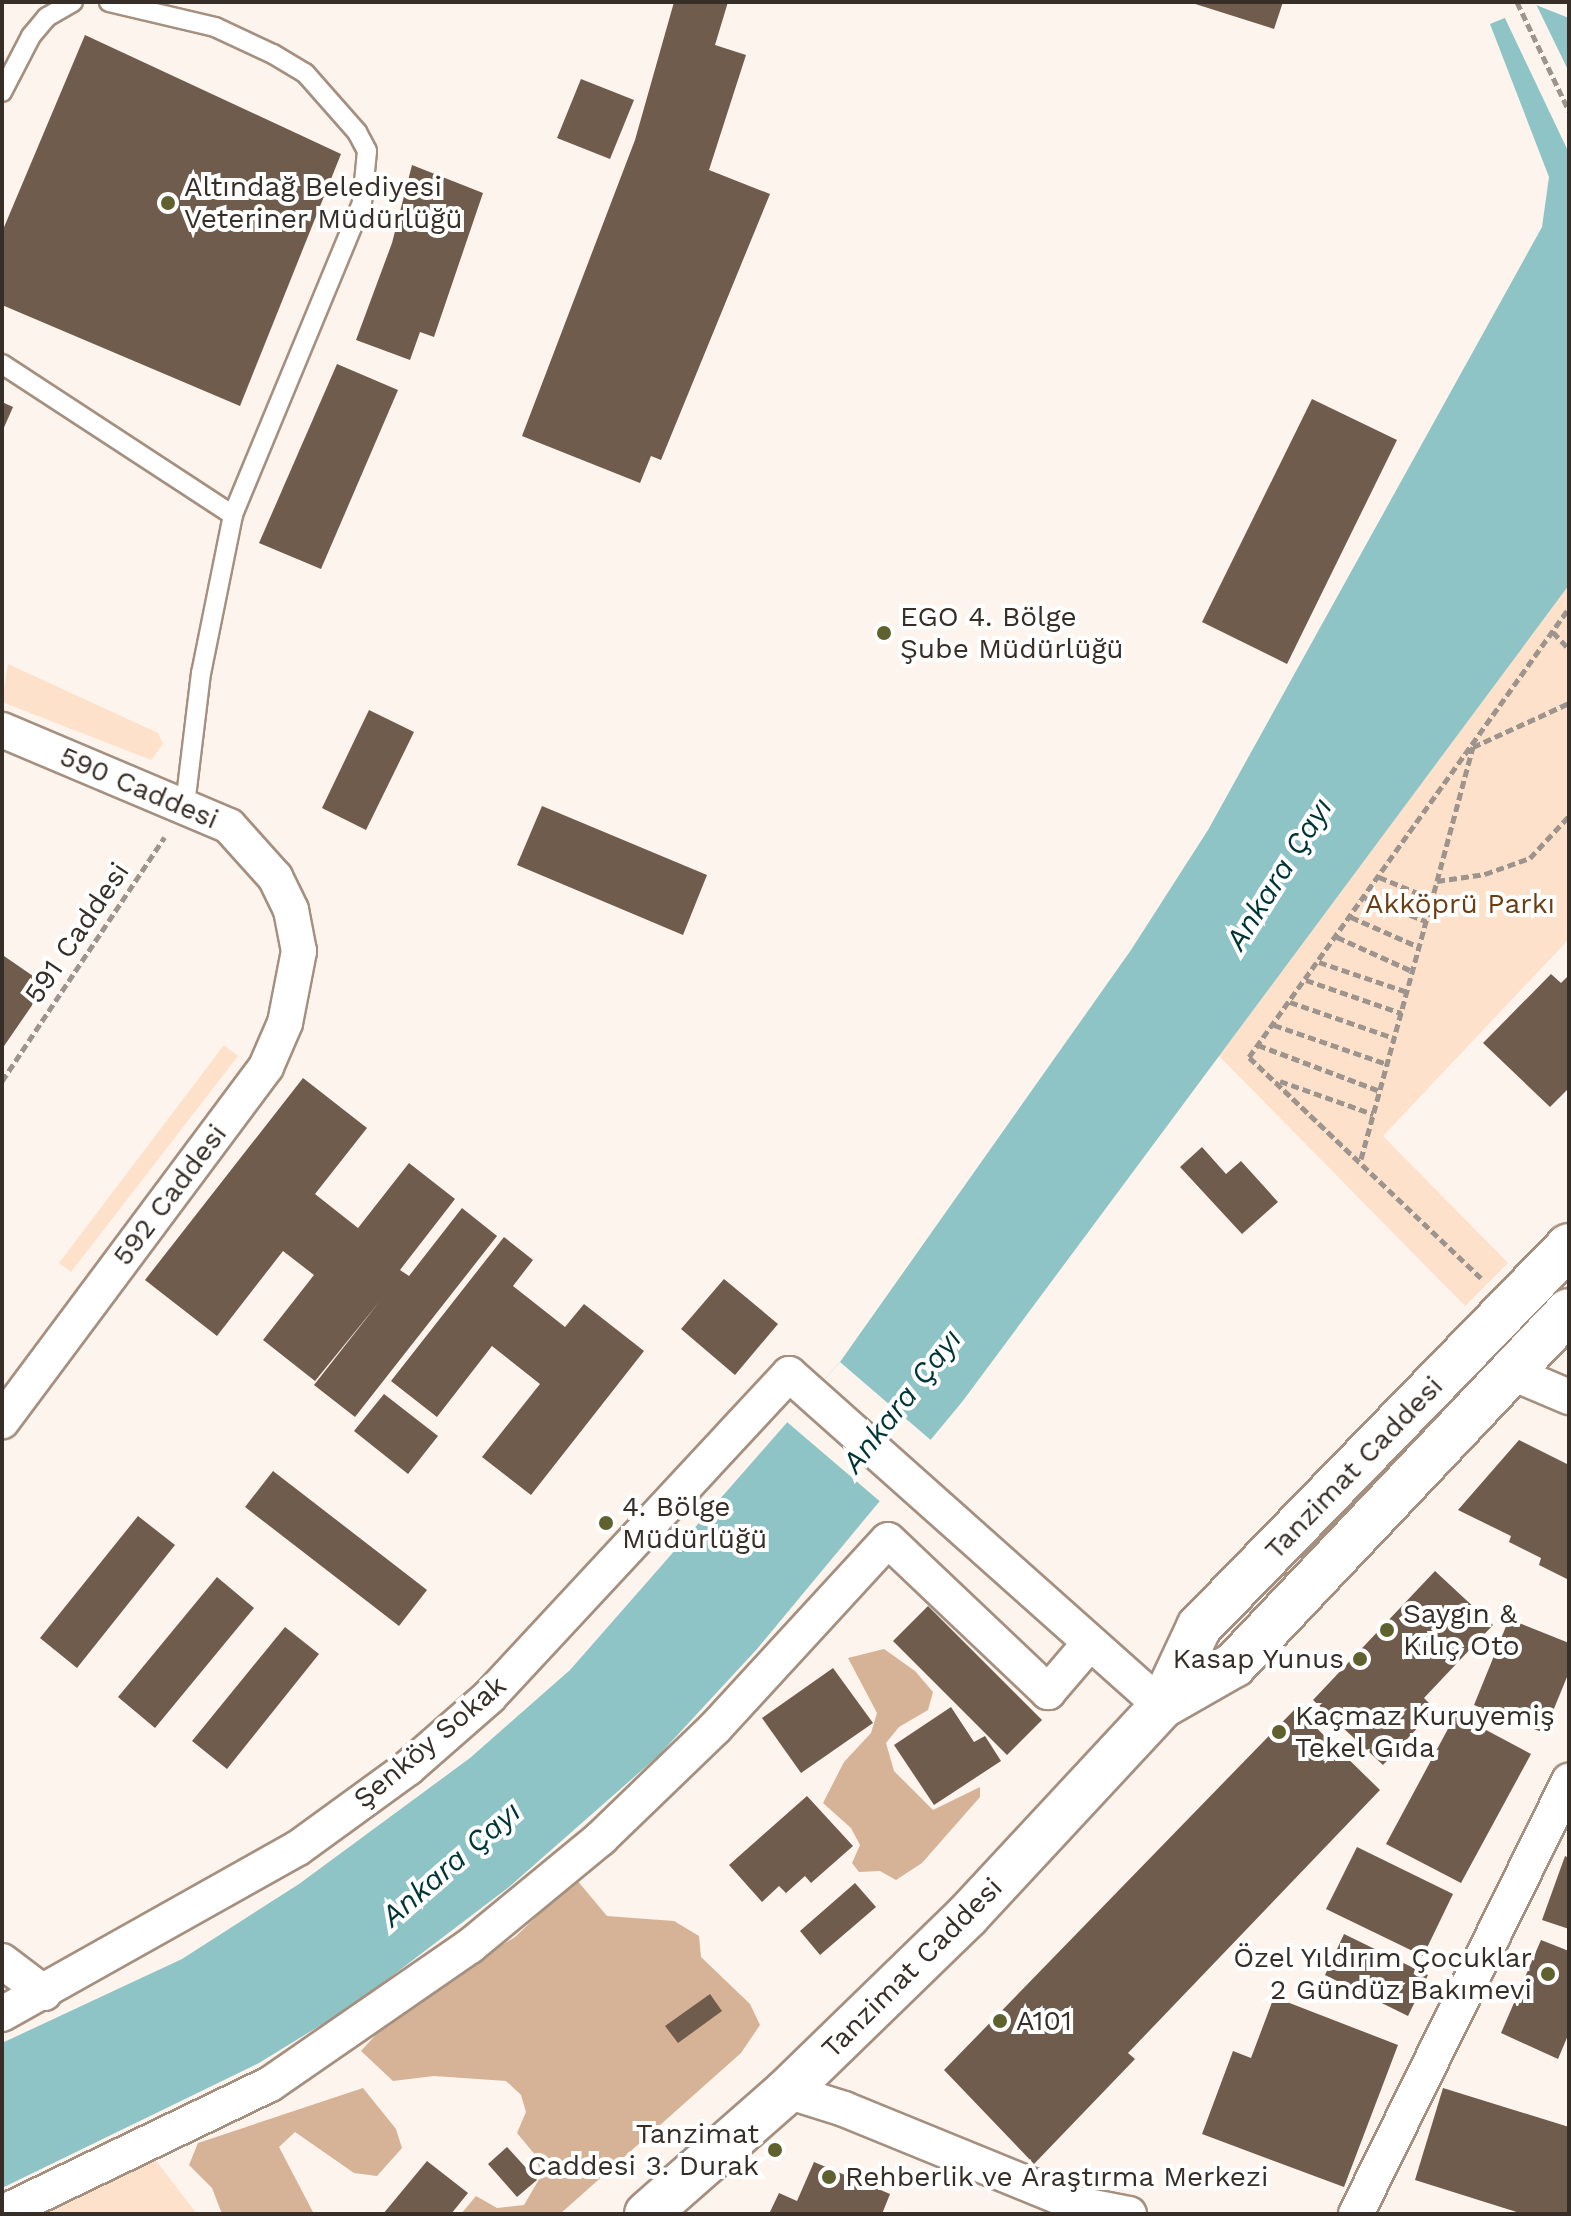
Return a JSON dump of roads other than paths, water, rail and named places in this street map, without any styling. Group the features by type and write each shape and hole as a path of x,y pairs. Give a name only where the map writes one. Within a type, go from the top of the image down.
{"main road":[{"name":"Tanzimat Caddesi","path":"1162,1706 1199,1627 1569,1246"},
{"name":"Tanzimat Caddesi","path":"647,2214 787,2091 967,1916 1162,1706 1234,1665 1569,1311"}],"street":[{"name":"590 Caddesi","path":"2,730 229,826 261,859 291,910 299,951"},
{"name":"592 Caddesi","path":"2,1421 266,1067 285,1023 299,951"},
{"path":"1510,1372 1569,1397"},
{"name":"Şenköy Sokak","path":"2,2014 298,1848 408,1768 489,1697 801,1384 918,1483 1089,1644"},
{"path":"2,2213 270,2084 470,1946 601,1838 715,1728 888,1540 1048,1692 1089,1644 1162,1706"},
{"path":"1356,2214 1569,1781"},
{"path":"2,1961 44,1993"},
{"path":"787,2091 844,2109 1076,2209 1129,2214"}],"lane":[{"path":"2,92 31,36 47,17 73,2"},
{"path":"109,2 185,17 273,54 305,73 357,132 367,151 362,203 233,515 201,673 185,806"},
{"path":"2,364 233,515"}],"water":[{"name":"Ankara Çayı","path":"1536,5 1569,18 1569,585 962,1402 757,1649 658,1756 509,1887 355,2004 259,2063 2,2188 2,2043 182,1959 299,1884 470,1758 570,1670 840,1362 1131,950 1208,830 1542,227 1549,177 1490,24"}],"place":[{"name":"Altındağ Belediyesi Veteriner Müdürlüğü","path":"168,203"},
{"name":"EGO 4. Bölge Şube Müdürlüğü","path":"884,633"},
{"name":"4. Bölge Müdürlüğü","path":"606,1523"},
{"name":"Saygın & Kılıç Oto","path":"1387,1630"},
{"name":"Kasap Yunus","path":"1360,1659"},
{"name":"Kaçmaz Kuruyemiş Tekel Gıda","path":"1279,1732"},
{"name":"Özel Yıldırım Çocuklar 2 Gündüz Bakımevi","path":"1548,1974"},
{"name":"A101","path":"1000,2021"},
{"name":"Tanzimat Caddesi 3. Durak","path":"775,2150"},
{"name":"Rehberlik ve Araştırma Merkezi","path":"829,2177"}],"park label":[{"name":"Akköprü Parkı","path":"1460,904"}]}
